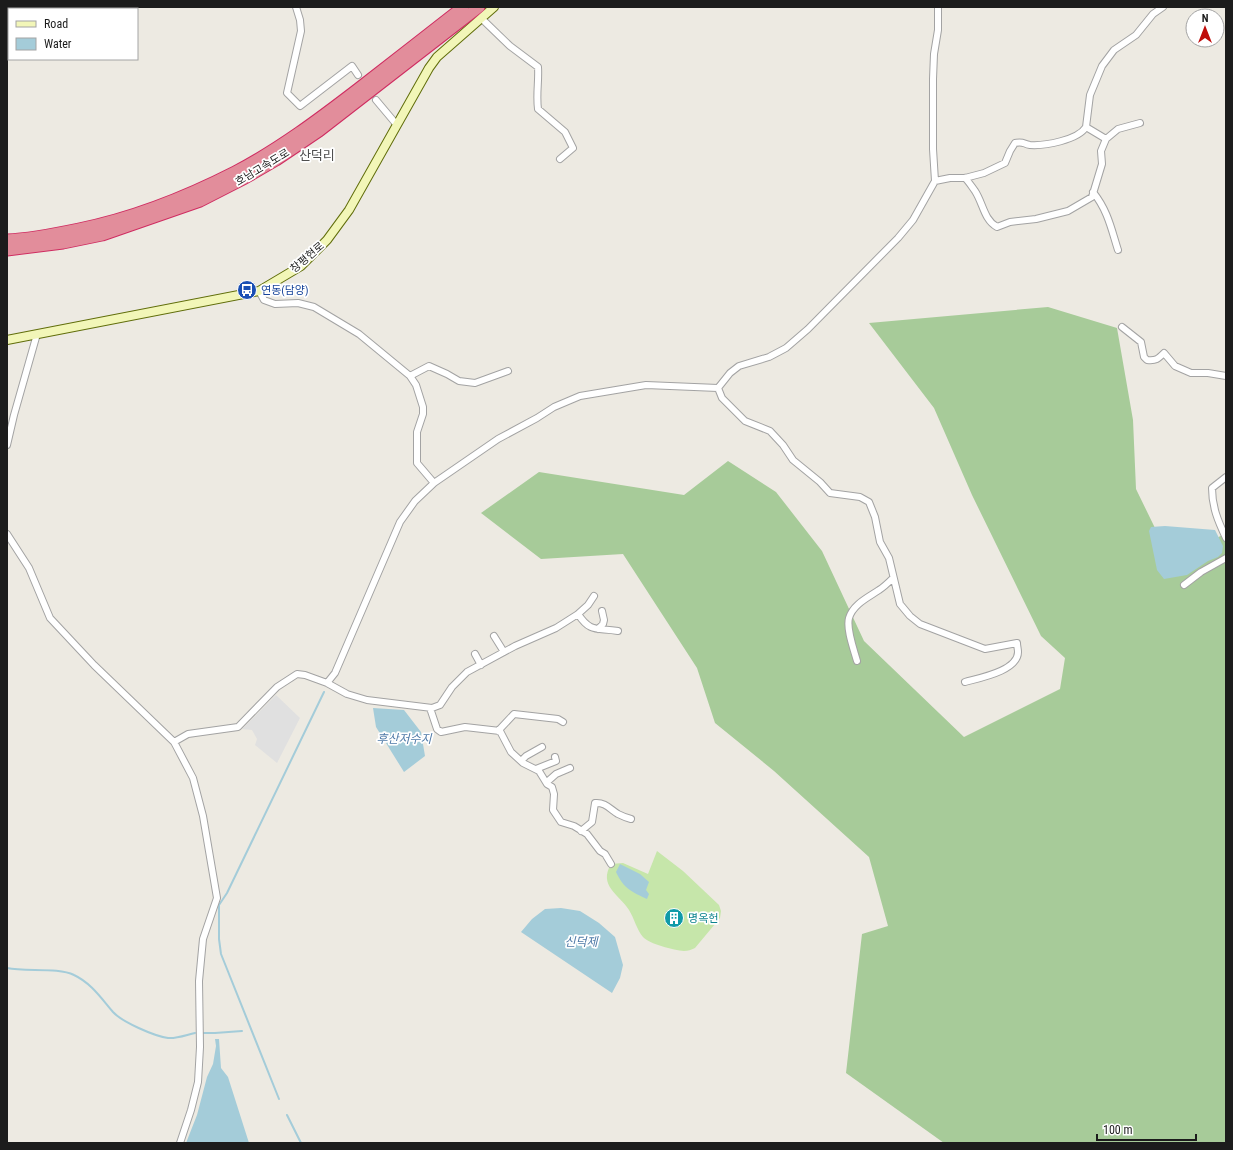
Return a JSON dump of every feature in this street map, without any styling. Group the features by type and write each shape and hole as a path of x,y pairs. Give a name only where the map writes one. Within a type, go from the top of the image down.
{"highway":[{"name":"호남고속도로","path":"7,240 59,234 130,216 195,191 236,171 278,146 323,116 463,7"},
{"name":"호남고속도로","path":"7,250 63,243 102,235 200,201 239,182 276,160 319,131 480,12"}],"main road":[{"name":"창평현로","path":"7,340 259,291 301,266 327,240 349,210 429,68 437,57 480,12 494,7"}],"street":[{"path":"296,7 300,20 301,31 288,93 300,106 352,66 358,75"},
{"path":"718,388 730,373 739,366 769,357 786,348 808,329 898,238 913,220 936,181 933,149 933,79 934,54 938,30 938,7"},
{"path":"936,181 950,178 965,178 984,173 1005,163 1015,143 1021,142 1030,145 1060,142 1084,131 1086,127 1090,95 1102,66 1114,50 1136,35 1153,14 1163,7"},
{"path":"480,12 510,46 538,67 539,81 536,96 538,109 565,132 573,148 560,158"},
{"path":"376,100 397,125"},
{"path":"965,178 976,192 984,212 993,225 997,227 1010,222 1036,219 1068,211 1092,197 1102,164 1101,151 1106,139 1118,130 1140,123"},
{"path":"1086,127 1106,139"},
{"path":"1094,192 1102,203 1107,214 1118,250"},
{"path":"259,291 264,300 275,304 298,303 314,307 359,334 410,376 416,385 423,407 423,414 416,432 417,463 434,483"},
{"path":"1122,326 1141,342 1144,357 1147,360 1153,361 1158,359 1164,353 1175,366 1191,373 1208,373 1226,376"},
{"path":"7,445 37,334"},
{"path":"410,376 428,366 459,381 475,383 508,371"},
{"path":"327,683 335,673 400,522 415,500 434,483 498,439 532,421 554,407 580,396 646,385 718,388"},
{"path":"718,388 722,398 745,421 770,431 783,445 793,460 820,482 830,493 860,497 869,502 875,517 880,542 889,558 900,604 910,616 920,624 985,649 1016,643 1019,653 1014,663 1003,671 965,682"},
{"path":"1226,477 1212,488 1212,502 1226,538"},
{"path":"7,534 29,568 50,618 94,665 174,742 193,778 203,816 217,898 203,939 199,981 200,1047 198,1082 191,1110 180,1143"},
{"path":"1184,585 1201,572 1226,558"},
{"path":"857,661 849,632 849,618 857,605 864,599 880,590 893,578"},
{"path":"174,742 188,734 238,727 277,687 297,674 305,675 327,683 347,694 367,700 430,708 440,705 452,687 467,672 504,652 556,628 578,614 588,605 594,596"},
{"path":"598,629 603,624 602,611"},
{"path":"578,614 583,622 592,628 618,631"},
{"path":"494,636 504,652"},
{"path":"475,654 481,665"},
{"path":"430,708 438,729 441,732 465,727 500,731 511,752 521,761 539,771 546,782 552,787 554,794 553,810 561,822 587,834 600,851 605,854 611,864"},
{"path":"498,731 514,714 558,719 563,722"},
{"path":"521,761 526,756 542,747"},
{"path":"536,769 556,761 555,757"},
{"path":"546,782 556,774 570,768"},
{"path":"581,830 592,822 595,803 601,802 619,814 631,819"}],"green space":[{"path":"1048,307 1117,328 1133,420 1136,489 1173,565 1222,535 1226,523 1226,1143 944,1143 846,1073 862,934 888,926 869,857 774,771 715,723 697,668 623,554 541,559 481,513 539,472 684,495 728,461 776,492 822,551 864,641 964,737 1060,689 1065,658 1041,636 972,495 934,408 869,323"},
{"path":"657,851 683,871 719,905 721,911 720,918 695,948 691,950 684,951 674,949 646,940 639,931 625,904 608,884 607,878 611,864 623,863 648,874"}],"shaded area":[{"path":"276,695 300,718 277,763 255,745 257,739 252,730 242,729"}],"water":[{"path":"1165,526 1215,530 1223,546 1222,553 1218,557 1208,561 1187,575 1164,579 1157,570 1149,531 1151,527"},
{"name":"후산저수지","path":"373,708 404,710 421,732 425,756 404,772 376,727"},
{"path":"620,864 640,874 649,882 646,890 649,894 647,899 625,886 616,872"},
{"name":"신덕제","path":"561,908 580,911 599,923 615,937 623,965 620,978 612,993 521,932 532,919 545,909"},
{"path":"215,1039 219,1039 221,1068 228,1077 249,1143 186,1143 197,1115 207,1077 213,1064 216,1046"}],"waterway":[{"path":"279,1099 221,954 219,939 219,905 227,893 324,692"},
{"path":"7,968 23,970 51,970 74,975 86,982 117,1016 139,1028 168,1038 195,1033"},
{"path":"203,1033 242,1031"},
{"path":"287,1115 301,1143"}],"place":[{"name":"연동(담양)","path":"247,290"},
{"name":"명옥헌","path":"674,918"}],"district":[{"name":"산덕리","path":"317,155"}]}
